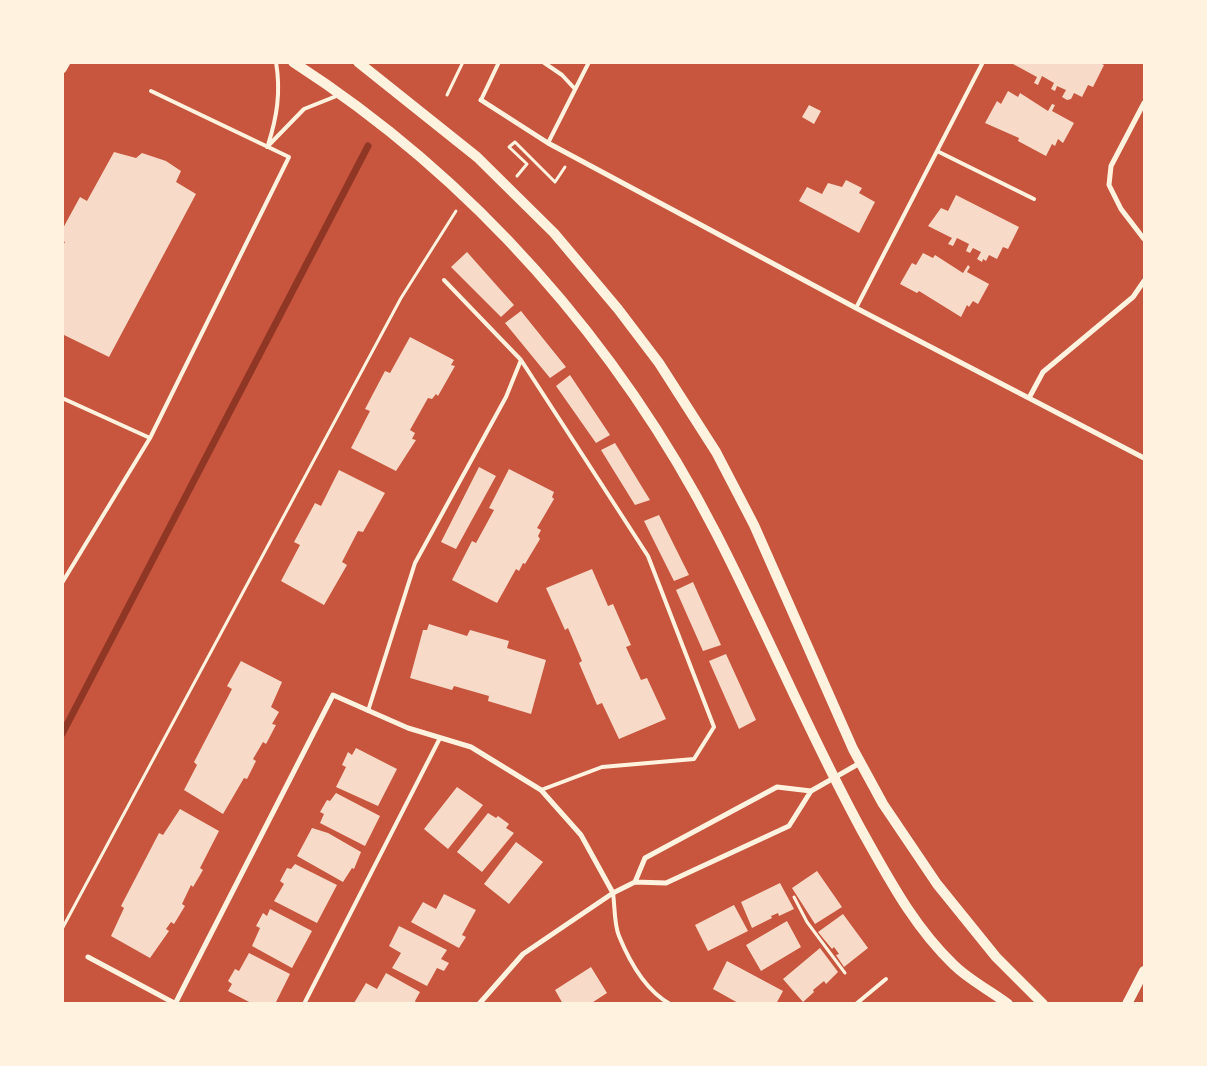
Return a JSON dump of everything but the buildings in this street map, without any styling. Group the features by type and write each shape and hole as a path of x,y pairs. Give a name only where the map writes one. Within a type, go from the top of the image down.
{"main road":[{"path":"293,62 341,95 396,138 468,199 554,290 650,417 716,532 833,777 902,903 955,966 1008,1004"},
{"path":"358,62 477,157 554,233 618,309 659,362 716,452 754,525 860,763 883,804 937,884 996,957 1043,1004"},
{"path":"1128,1004 1144,971"}],"street":[{"path":"62,69 66,62"},
{"path":"481,100 548,143 572,156 856,308 1144,458"},
{"path":"1144,103 1111,166 1109,185 1121,209 1144,239"},
{"path":"1029,398 1043,372 1133,297 1144,281"},
{"path":"88,957 176,1003 333,695 408,728 471,747 542,790 581,835 613,893"},
{"path":"479,1004 523,954 613,893 635,882 666,883 789,826 811,791 860,763"},
{"path":"635,882 645,858 777,787 811,791"}],"lane":[{"path":"267,147 278,107 279,90 276,62"},
{"path":"481,100 499,62"},
{"path":"543,62 562,75 575,89"},
{"path":"548,143 590,62"},
{"path":"856,308 983,62"},
{"path":"62,583 150,438 289,157 151,90"},
{"path":"267,147 304,109 341,95"},
{"path":"937,151 1034,199"},
{"path":"444,280 521,360 648,556 714,727 694,759 602,767 542,790"},
{"path":"368,711 415,563 506,397 521,360"},
{"path":"62,398 150,438"},
{"path":"304,1004 440,738"},
{"path":"613,893 620,938 646,986 656,996 670,1004"},
{"path":"856,1004 886,979"}],"path":[{"path":"447,95 463,62"},
{"path":"507,187 527,164 509,147 515,142 555,182 572,156"},
{"path":"62,929 401,298 454,214 468,199"},
{"path":"794,897 807,922 844,973"}],"waterway":[{"path":"62,734 368,146"}]}
